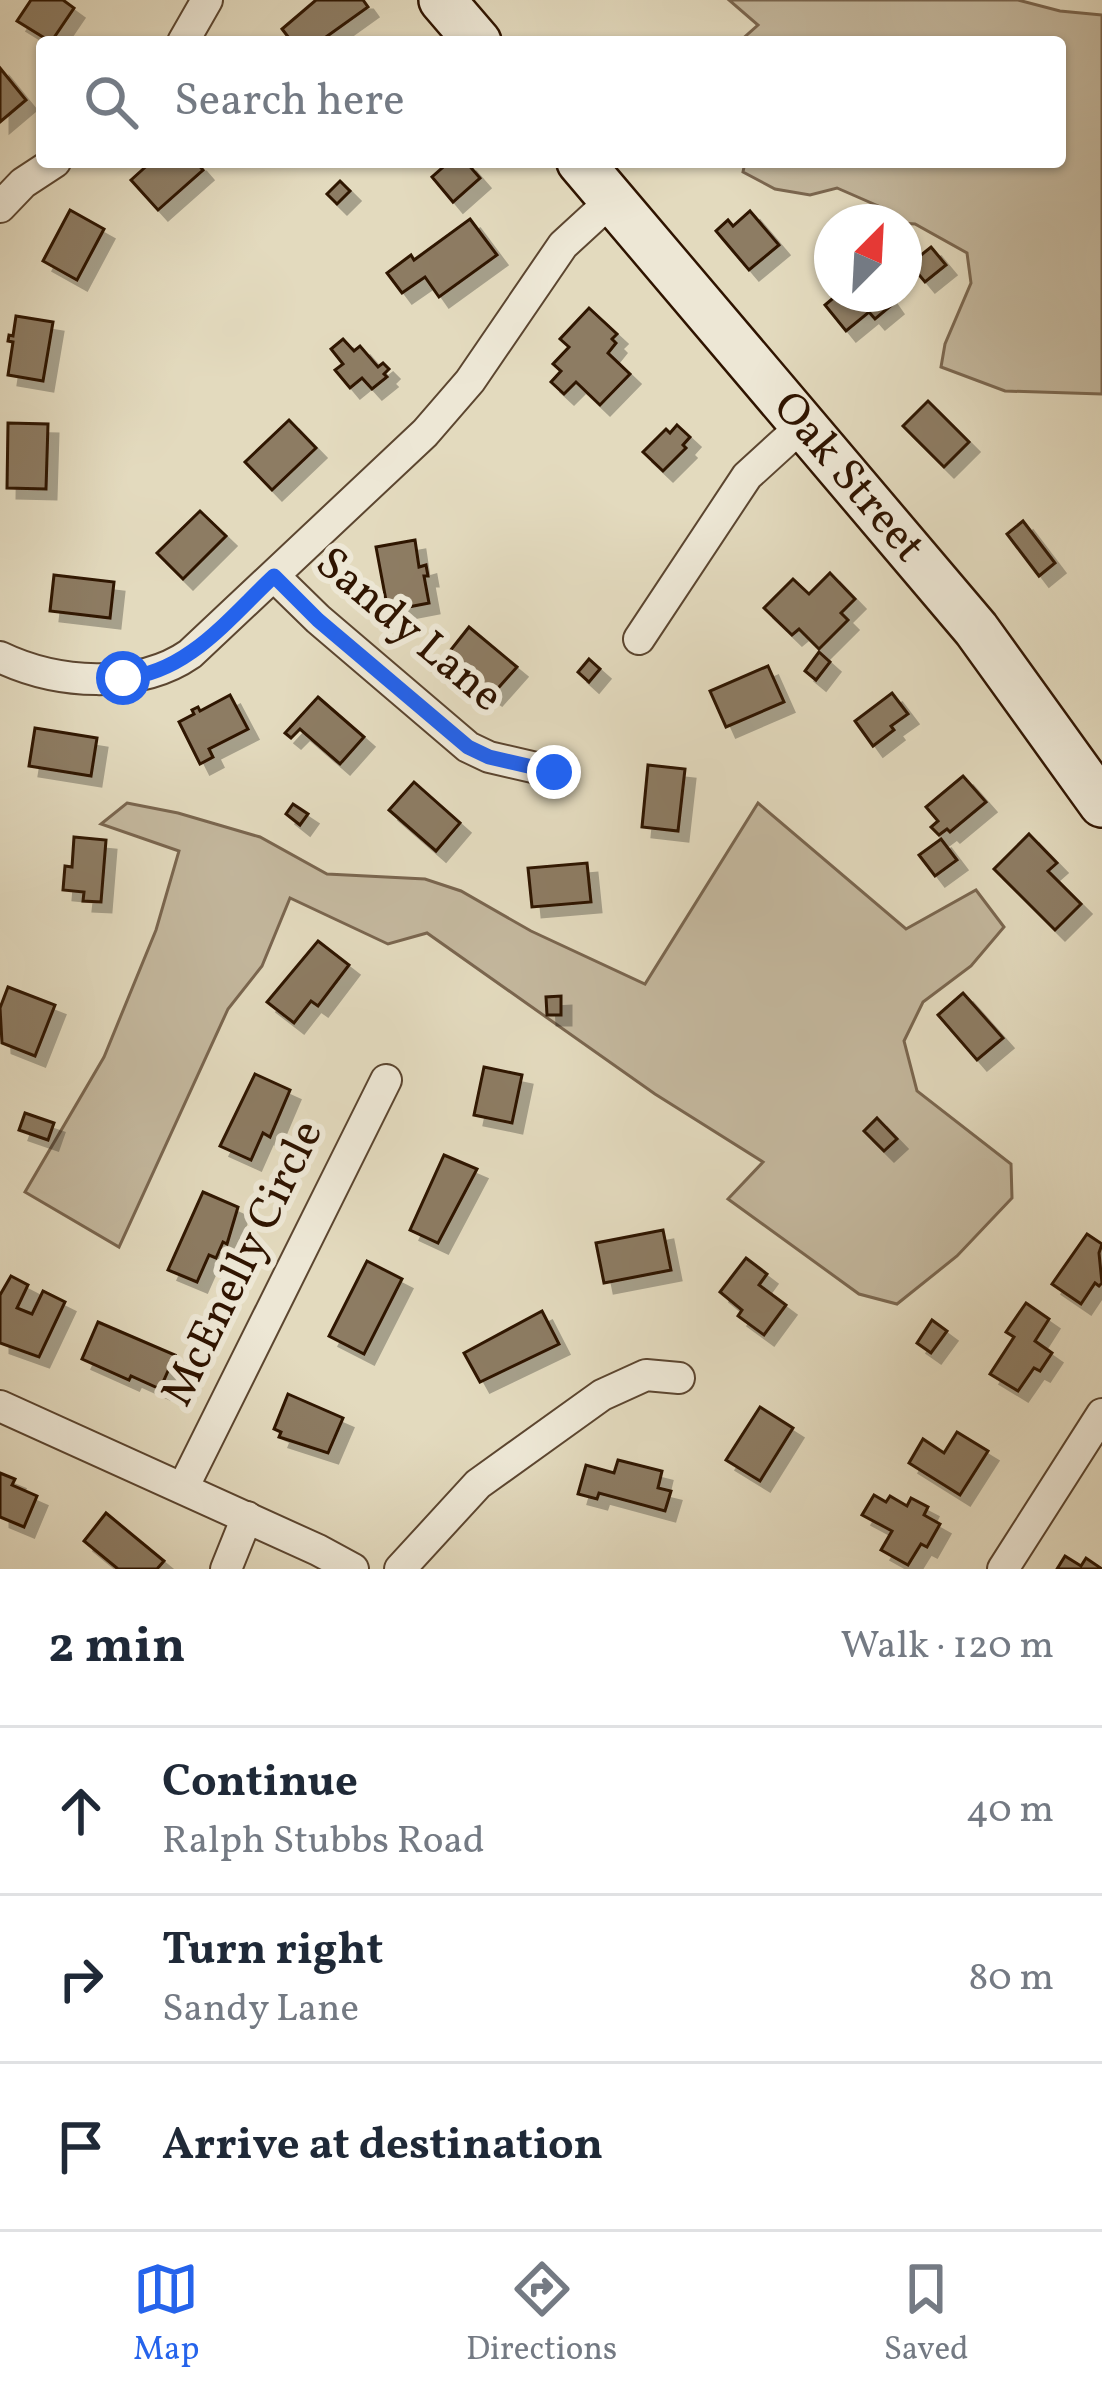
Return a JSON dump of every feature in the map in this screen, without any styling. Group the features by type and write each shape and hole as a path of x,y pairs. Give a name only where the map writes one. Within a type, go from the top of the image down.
{"street":[{"path":"186,36 207,0"},
{"path":"442,0 473,36"},
{"path":"0,207 46,168"},
{"name":"Oak Street","path":"585,168 976,629 1102,804"},
{"path":"0,657 28,668 107,679 155,673 190,654 436,420 470,381 563,245 612,200"},
{"path":"639,639 747,476 803,424"},
{"name":"Sandy Lane","path":"274,576 318,620 468,747 489,757 554,772"},
{"name":"McEnelly Circle","path":"183,1488 386,1080"},
{"path":"400,1569 478,1484 602,1395 646,1375 679,1378"},
{"path":"0,1406 353,1569"},
{"path":"1003,1569 1102,1414"},
{"path":"226,1569 247,1517"}],"shaded area":[{"path":"729,0 1018,0 1102,15 1102,394 1005,391 941,367 945,344 971,283 967,253 922,228 922,204 874,204 837,188 810,195 775,189 743,172 744,168 1066,168 1066,36 746,36 758,25"},
{"path":"127,803 260,837 327,874 425,879 461,891 531,931 645,984 758,803 906,929 976,890 1004,927 971,966 923,1002 904,1041 917,1091 1011,1164 1012,1198 957,1256 897,1304 859,1294 728,1199 763,1162 655,1094 427,933 388,944 290,898 262,966 228,1009 119,1247 25,1192 104,1057 156,930 179,851 101,824"}],"building":[{"path":"31,0 63,0 74,8 55,36 41,36 17,21"},
{"path":"316,0 363,0 368,7 327,36 287,36 282,29"},
{"path":"0,68 26,100 0,122"},
{"path":"144,168 203,170 158,210 131,180"},
{"path":"442,168 471,168 480,178 453,202 432,177"},
{"path":"340,181 350,191 337,204 327,194"},
{"path":"70,210 104,229 77,280 43,261"},
{"path":"750,211 779,245 749,270 716,231 728,220 733,226"},
{"path":"470,219 497,255 439,297 425,277 402,293 387,273 411,255 414,260"},
{"path":"931,247 946,265 925,282 922,278 922,254"},
{"path":"589,308 617,334 608,353 630,374 600,405 576,382 564,394 551,382 561,371 553,364 569,347 560,339"},
{"path":"831,312 869,312 846,331"},
{"path":"16,316 53,322 43,381 8,375 13,342 8,341"},
{"path":"343,339 354,351 360,346 378,367 383,363 389,369 384,374 387,377 372,389 362,378 350,388 335,370 343,364 331,349"},
{"path":"928,401 969,442 944,467 903,426"},
{"path":"289,420 316,448 272,490 245,462"},
{"path":"8,423 48,424 46,489 7,488"},
{"path":"677,425 690,437 683,445 686,448 663,471 643,452 666,429 670,433"},
{"path":"200,511 226,536 183,579 157,553"},
{"path":"1023,521 1055,563 1039,576 1007,534"},
{"path":"415,540 419,567 426,565 429,603 388,611 376,547"},
{"path":"830,573 855,599 841,613 848,620 819,649 799,629 792,635 764,608 793,579 809,594"},
{"path":"54,575 114,582 110,618 50,611"},
{"path":"469,627 517,667 492,695 465,677 468,674 446,656"},
{"path":"819,652 830,662 816,680 805,671"},
{"path":"589,659 600,669 589,682 578,672"},
{"path":"768,666 784,702 726,727 710,691"},
{"path":"892,693 908,714 873,746 855,721"},
{"path":"230,695 248,729 209,749 213,757 200,764 179,722 194,714 192,710 198,707 200,711"},
{"path":"318,697 364,737 340,764 300,729 291,738 285,733"},
{"path":"35,728 97,738 91,776 29,766"},
{"path":"648,765 685,769 678,831 642,827"},
{"path":"963,776 986,802 950,832 947,829 939,835 931,827 938,821 926,807"},
{"path":"414,782 460,823 436,851 389,810"},
{"path":"293,804 308,814 300,825 286,814"},
{"path":"1029,834 1057,863 1048,871 1081,904 1055,930 994,869"},
{"path":"74,837 106,840 101,902 83,901 84,892 63,890 65,866 72,867"},
{"path":"941,839 957,860 935,876 919,855"},
{"path":"587,863 591,902 532,907 528,868"},
{"path":"318,941 349,965 318,1006 311,1001 294,1023 267,1002"},
{"path":"8,987 55,1005 35,1056 2,1043 0,1008"},
{"path":"963,993 1003,1038 977,1060 938,1015"},
{"path":"561,996 561,1015 547,1015 546,997"},
{"path":"484,1067 522,1075 512,1123 474,1115"},
{"path":"255,1074 290,1090 270,1137 263,1133 251,1160 220,1146"},
{"path":"25,1113 54,1123 48,1140 19,1130"},
{"path":"877,1118 897,1139 884,1151 864,1131"},
{"path":"444,1155 477,1169 438,1243 410,1230"},
{"path":"203,1192 238,1207 227,1244 223,1242 216,1258 209,1255 197,1282 168,1270"},
{"path":"663,1230 671,1270 604,1283 596,1243"},
{"path":"1087,1234 1102,1244 1102,1283 1095,1283 1081,1304 1052,1284"},
{"path":"746,1258 767,1274 759,1285 786,1305 764,1335 738,1316 742,1310 720,1292"},
{"path":"367,1261 402,1279 364,1354 329,1336"},
{"path":"11,1276 28,1285 17,1308 32,1314 43,1291 65,1302 39,1357 0,1343 0,1295"},
{"path":"1026,1303 1049,1319 1035,1341 1052,1353 1018,1391 990,1374 1014,1337 1006,1332"},
{"path":"542,1311 559,1344 480,1382 464,1353"},
{"path":"932,1320 947,1331 931,1353 917,1343"},
{"path":"98,1322 175,1355 160,1389 82,1359"},
{"path":"288,1394 343,1418 328,1453 279,1437 281,1432 274,1429"},
{"path":"760,1407 793,1428 760,1481 726,1460"},
{"path":"957,1432 988,1451 960,1495 909,1463 923,1439 944,1453"},
{"path":"618,1460 662,1471 658,1488 671,1491 665,1511 599,1493 597,1499 578,1494 586,1465 614,1473"},
{"path":"0,1473 15,1479 12,1485 37,1496 24,1527 0,1517"},
{"path":"874,1495 886,1502 890,1496 907,1506 911,1498 928,1507 924,1515 940,1524 927,1547 921,1544 908,1565 881,1550 892,1531 862,1515"},
{"path":"106,1513 164,1561 157,1569 118,1569 84,1541"},
{"path":"1065,1556 1081,1566 1086,1558 1102,1569 1057,1569"}],"route":[{"path":"123,678 155,673 177,663 274,576 318,620 468,747 489,757 554,772"}]}
